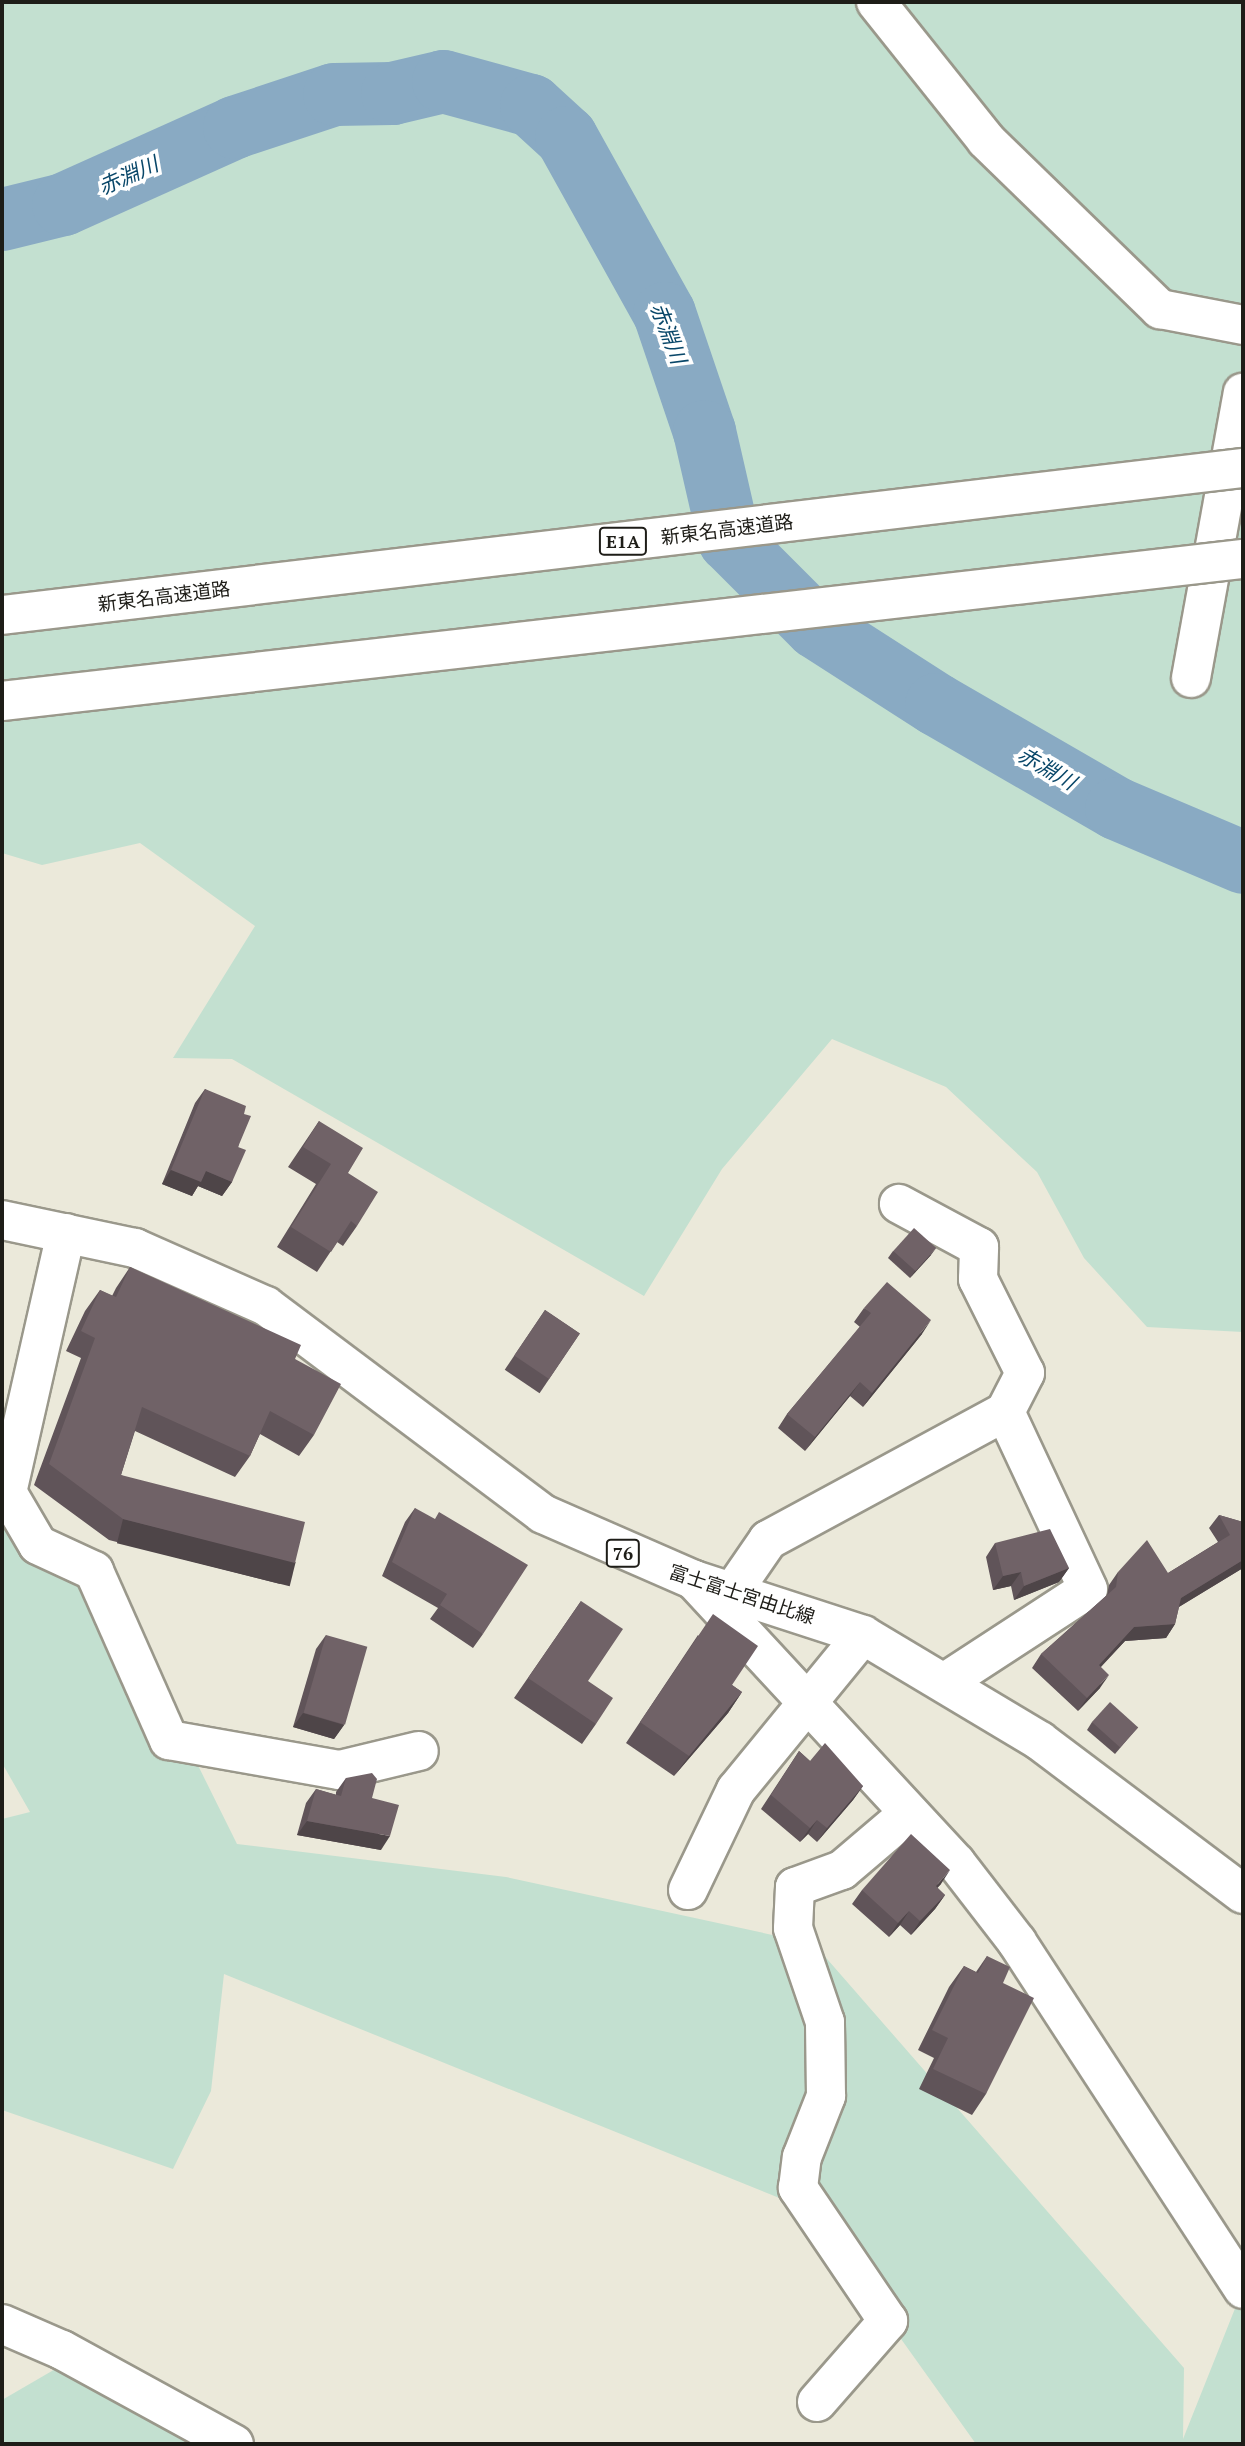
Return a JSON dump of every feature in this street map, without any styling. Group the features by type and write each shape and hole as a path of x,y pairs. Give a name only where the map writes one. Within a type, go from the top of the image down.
{"main road":[{"path":"876,2 986,140 1160,309 1243,324"},
{"path":"1191,678 1243,393"},
{"name":"新東名高速道路","path":"2,615 1243,468"},
{"path":"2,701 1243,559"},
{"path":"733,1591 768,1540 1005,1412 1025,1373 978,1279 979,1247 899,1204"},
{"name":"富士富士宮由比線","path":"2,1220 135,1248 266,1306 543,1514 694,1580 863,1635 947,1681 1040,1741 1243,1894"},
{"path":"66,1233 7,1492 38,1545 94,1571 169,1740 340,1770 419,1751"},
{"path":"947,1681 1088,1589 1005,1412"},
{"path":"694,1580 909,1812 1017,1942 1243,2289"},
{"path":"688,1890 736,1790 863,1635"},
{"path":"817,2402 888,2321 798,2188 802,2157 826,2096 825,2022 793,1928 795,1887 842,1870 909,1812"},
{"path":"2,2324 62,2350 234,2444"}],"green space":[{"path":"2,2 1243,2 1243,1332 1147,1327 1084,1258 1037,1172 946,1087 832,1039 722,1169 644,1296 232,1059 173,1058 255,926 140,843 42,865 2,853"},
{"path":"2,1487 108,1584 237,1844 506,1877 814,1944 1184,2368 1183,2439 1238,2301 1243,2312 1243,2444 976,2444 809,2210 224,1974 211,2091 173,2169 2,2110 2,1819 30,1812 2,1763"},
{"path":"76,2357 231,2444 2,2444 2,2400"}],"building":[{"path":"205,1089 246,1106 244,1114 251,1116 238,1147 246,1150 232,1182 206,1171 201,1182 171,1170"},
{"path":"319,1121 363,1148 348,1173 378,1192 357,1226 351,1221 331,1252 291,1227 331,1164 303,1147"},
{"path":"914,1228 936,1248 916,1271 893,1251"},
{"path":"130,1267 301,1345 295,1359 341,1384 314,1435 270,1411 250,1456 142,1407 121,1475 305,1522 295,1563 123,1519 49,1464 95,1338 81,1331 100,1290 116,1297"},
{"path":"887,1282 931,1320 872,1393 860,1382 815,1437 787,1414 871,1313 864,1308"},
{"path":"545,1310 580,1333 549,1379 514,1356"},
{"path":"415,1508 435,1519 439,1512 528,1565 483,1634 440,1605 447,1594 392,1562"},
{"path":"1219,1515 1243,1522 1243,1560 1181,1598 1175,1624 1134,1627 1099,1665 1109,1675 1087,1698 1041,1654 1116,1587 1118,1572 1147,1540 1168,1573 1230,1535"},
{"path":"1050,1529 1069,1568 1024,1586 1021,1572 1003,1576 995,1543"},
{"path":"581,1601 623,1629 588,1681 613,1698 596,1724 528,1678"},
{"path":"713,1614 758,1646 732,1685 742,1692 689,1756 640,1722"},
{"path":"326,1635 367,1647 345,1725 304,1713"},
{"path":"1110,1702 1138,1727 1120,1747 1092,1722"},
{"path":"825,1743 863,1786 827,1828 817,1820 810,1828 771,1795 799,1751 810,1761"},
{"path":"372,1773 377,1779 372,1798 399,1805 390,1836 307,1821 316,1789 341,1796 346,1778"},
{"path":"911,1834 950,1870 936,1886 945,1895 920,1921 909,1911 898,1923 862,1890"},
{"path":"987,1956 1010,1967 1003,1983 1034,1998 986,2094 933,2069 948,2038 932,2030 964,1966 978,1973"}],"waterway":[{"name":"赤淵川","path":"2,219 63,204 234,127 334,94 392,93 443,81 531,105 566,137 664,313 704,431 729,540 816,627 936,704 1116,808 1243,862"}]}
